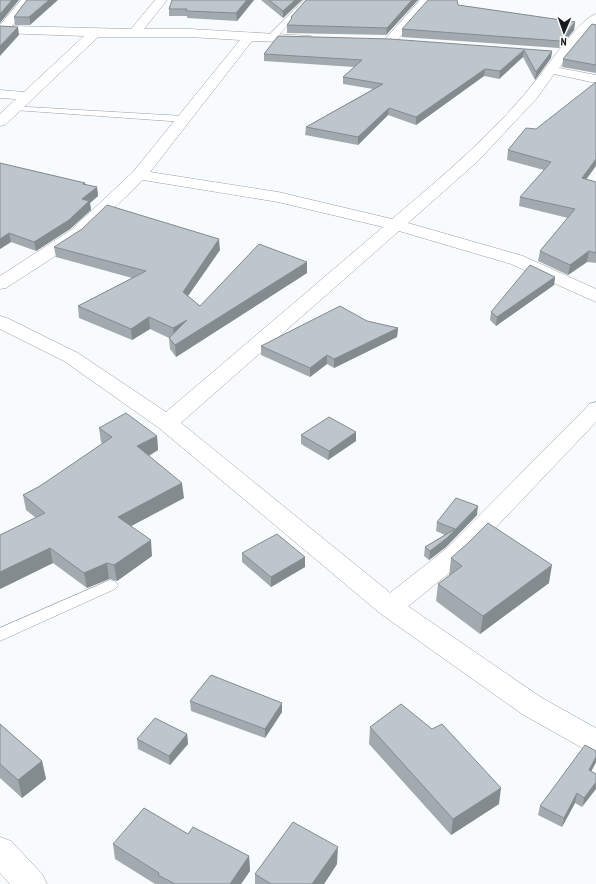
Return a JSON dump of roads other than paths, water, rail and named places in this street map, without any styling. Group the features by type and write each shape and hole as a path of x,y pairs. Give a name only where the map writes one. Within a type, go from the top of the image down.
{"street":[{"path":"2,29 27,0"},
{"path":"135,32 161,0"},
{"path":"390,41 426,0"},
{"path":"167,423 473,158 532,95 552,70 556,53 593,23"},
{"path":"2,29 95,33 190,33 249,37 319,39"},
{"path":"0,122 95,33"},
{"path":"0,284 77,234 139,175 249,37"},
{"path":"374,41 405,42"},
{"path":"552,70 596,79"},
{"path":"0,94 27,96"},
{"path":"139,175 278,197 396,225 517,260 596,296"},
{"path":"0,322 71,357 167,423 390,608 532,706 596,742"},
{"path":"390,608 456,554 593,414 596,408"},
{"path":"0,851 31,884"}],"lane":[{"path":"271,38 308,0"},
{"path":"14,108 184,119"},
{"path":"0,635 110,586"}]}
